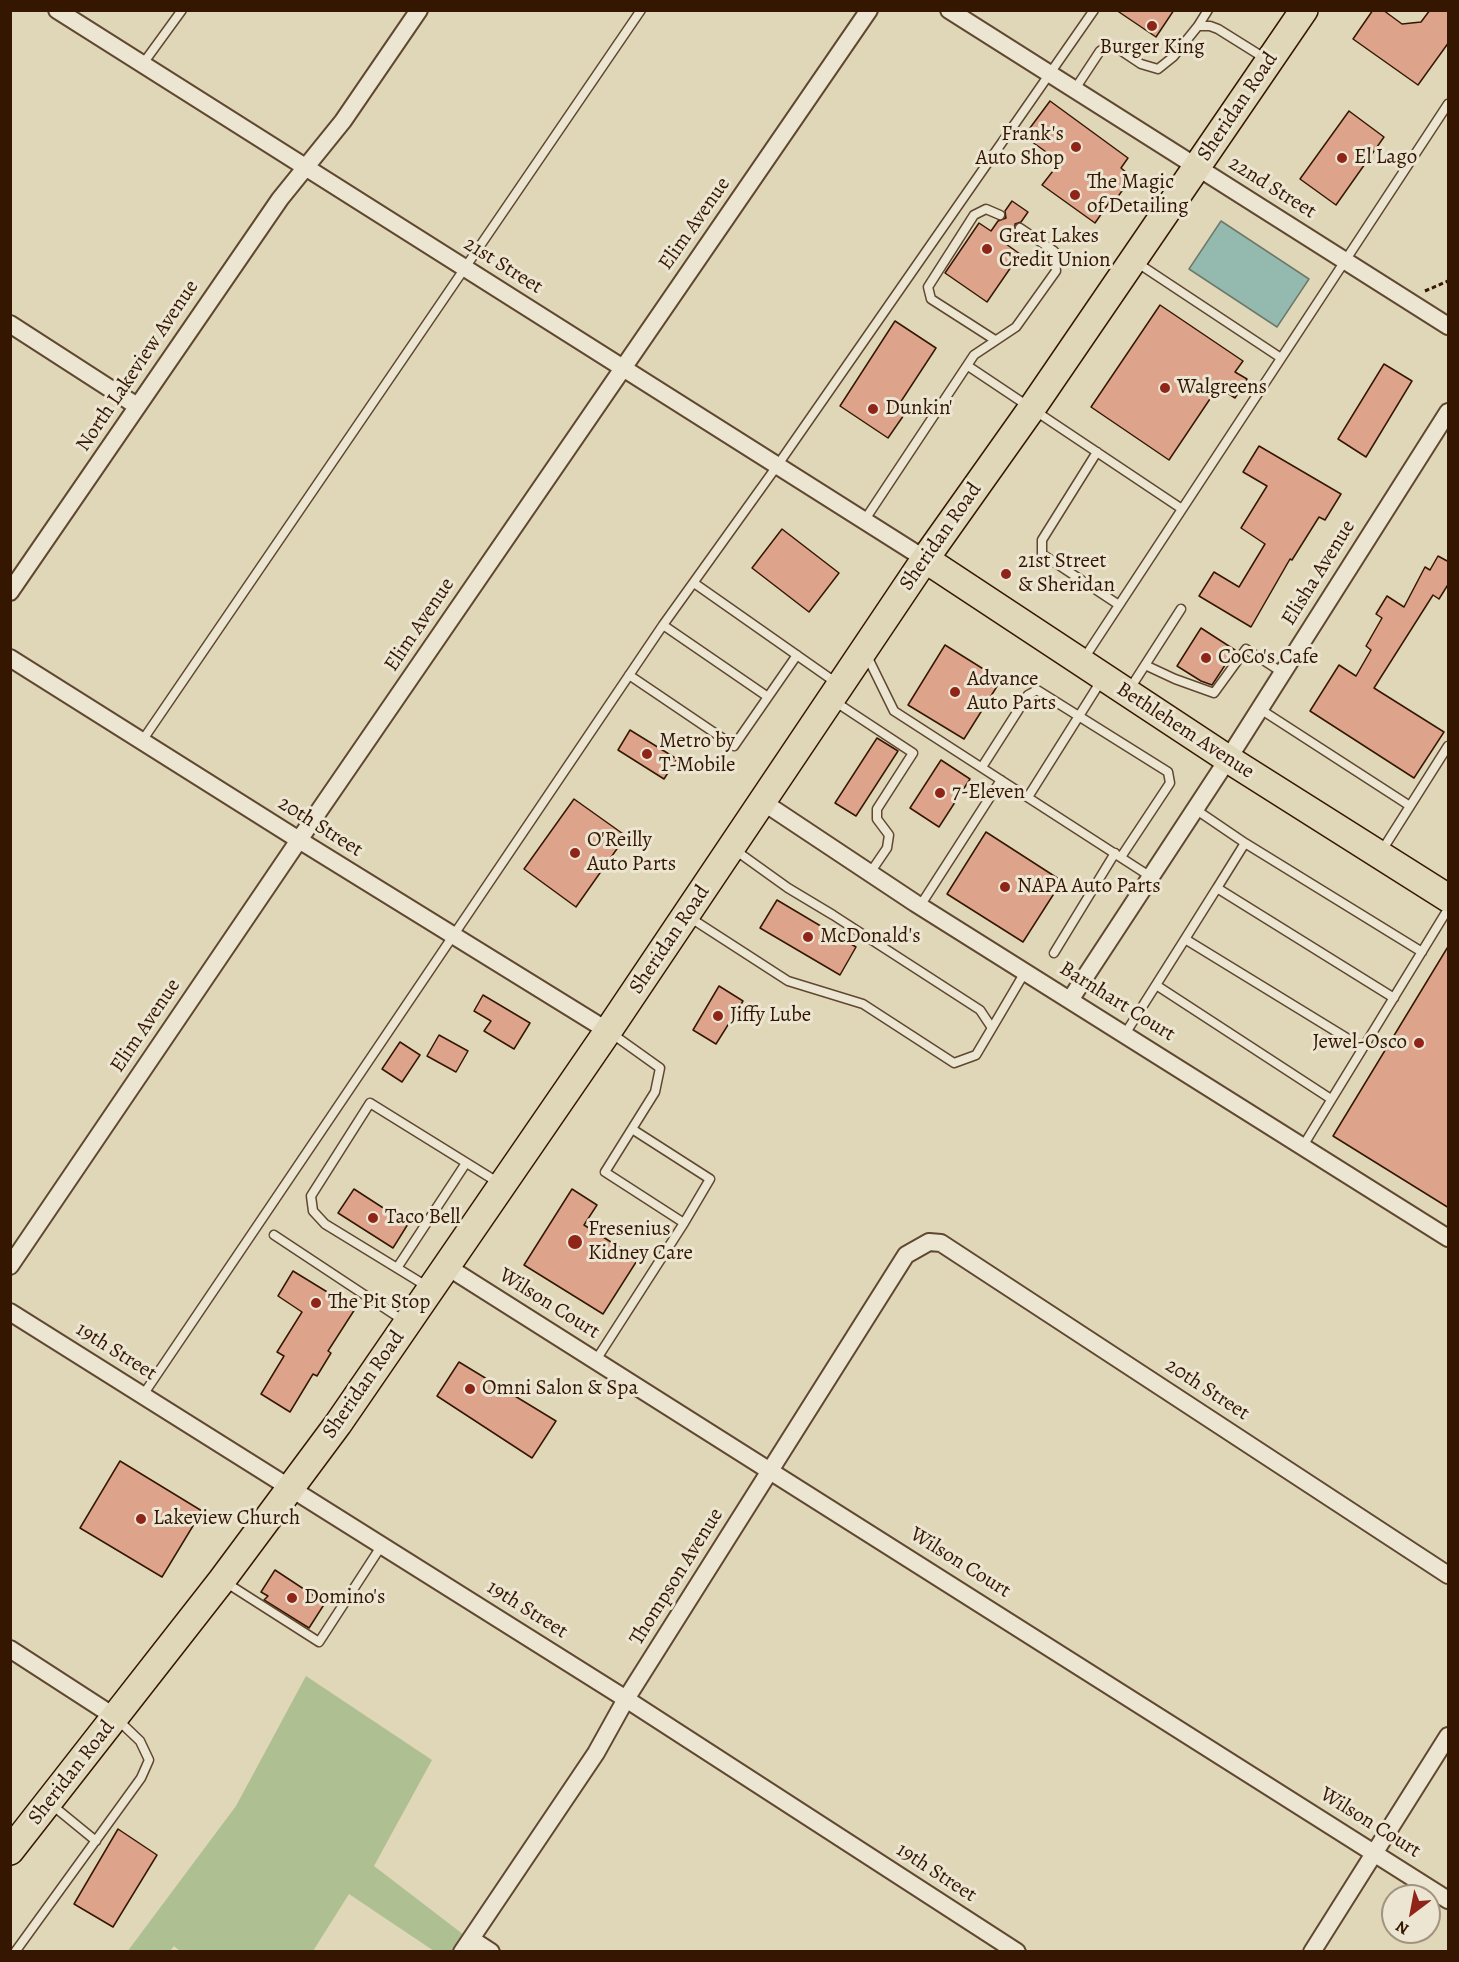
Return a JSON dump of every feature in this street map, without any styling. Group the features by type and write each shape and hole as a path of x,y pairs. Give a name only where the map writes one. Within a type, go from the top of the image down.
{"main road":[{"name":"Sheridan Road","path":"10,1851 222,1580 338,1424 608,1031 925,559 1032,408 1304,10"},
{"name":"Bethlehem Avenue","path":"925,559 1228,759 1449,898"}],"street":[{"name":"21st Street","path":"57,10 925,559"},
{"name":"North Lakeview Avenue","path":"10,592 280,199 343,121 419,10"},
{"name":"Elim Avenue","path":"10,1266 299,840 870,10"},
{"name":"22nd Street","path":"949,10 1449,326"},
{"path":"10,324 137,406"},
{"name":"Elisha Avenue","path":"1228,759 1449,412"},
{"name":"20th Street","path":"10,658 608,1031"},
{"path":"1070,1000 1228,759"},
{"name":"Barnhart Court","path":"763,802 920,906 1448,1238"},
{"name":"Thompson Avenue","path":"466,1945 596,1753 626,1699 906,1255 928,1242 940,1244"},
{"name":"20th Street","path":"940,1244 1449,1575"},
{"name":"Wilson Court","path":"446,1266 1449,1900"},
{"name":"19th Street","path":"10,1312 626,1699 1017,1952"},
{"path":"10,1649 115,1717"},
{"path":"1312,1952 1449,1736"},
{"path":"466,1945 491,1952"}],"lane":[{"path":"142,65 182,10"},
{"path":"142,741 641,10"},
{"path":"143,1395 663,625 777,466 1094,10"},
{"path":"1075,89 1100,51 1106,47 1117,48 1141,64 1158,69 1173,57 1208,10"},
{"path":"1198,26 1210,26 1269,61"},
{"path":"1028,798 1079,716 1093,670 1119,605 1449,104"},
{"path":"994,340 931,299 928,287 974,215 986,208 1000,215"},
{"path":"864,521 974,356 994,340 1016,327 1056,271 1054,251 1020,228"},
{"path":"1133,260 1281,358"},
{"path":"968,366 1182,509"},
{"path":"1097,452 1042,540 1042,554 1119,605"},
{"path":"694,583 797,655 836,693 913,753 877,809 877,819 889,836 887,848 870,873"},
{"path":"1127,693 1181,609"},
{"path":"663,625 768,697"},
{"path":"864,650 894,711 1151,877"},
{"path":"1145,665 1214,693 1245,650 1283,673"},
{"path":"629,675 734,746 797,655"},
{"path":"982,767 1028,694 1037,690 1168,772 1170,783 1118,855 1054,953"},
{"path":"1260,709 1410,806"},
{"path":"1380,855 1449,746"},
{"path":"920,906 1000,780"},
{"path":"1195,809 1245,843 1422,952"},
{"path":"1125,1034 1245,843"},
{"path":"732,848 788,888 834,915 980,1010 992,1028"},
{"path":"1217,888 1394,998"},
{"path":"1303,1146 1449,909"},
{"path":"686,915 788,981 863,1004 954,1063 976,1055 1025,972"},
{"path":"1185,939 1363,1048"},
{"path":"1156,985 1332,1099"},
{"path":"608,1031 660,1068 655,1092 605,1172 684,1223"},
{"path":"430,1288 325,1224 313,1211 311,1196 370,1103 502,1185"},
{"path":"596,1360 710,1179 632,1129"},
{"path":"397,1268 466,1163"},
{"path":"274,1235 407,1323"},
{"path":"222,1580 319,1642 382,1545"},
{"path":"15,1952 141,1778 149,1760 140,1741 115,1717"},
{"path":"48,1803 96,1841"}],"green space":[{"path":"306,1676 432,1760 374,1866 464,1935 454,1951 434,1951 349,1894 313,1951 181,1952 174,1946 170,1951 127,1952 236,1806"}],"water":[{"path":"1221,221 1309,279 1277,327 1189,269"}],"building":[{"name":"Burger King","path":"1116,10 1174,10 1156,37"},
{"path":"1373,10 1383,10 1402,24 1421,22 1430,10 1449,10 1449,42 1418,85 1353,39"},
{"name":"Frank's Auto Shop","path":"1050,101 1128,158 1121,168 1132,177 1114,202 1111,200 1095,223 1042,185 1060,162 1024,136"},
{"name":"El Lago","path":"1349,111 1384,137 1336,205 1300,179"},
{"name":"Great Lakes Credit Union","path":"1012,201 1028,212 1021,222 1015,224 1015,231 1006,244 1020,254 987,302 945,273 979,223 991,231 998,221 1006,218 1005,211"},
{"name":"Walgreens","path":"1160,305 1243,361 1235,372 1247,379 1235,398 1218,387 1169,460 1091,407"},
{"path":"895,321 936,348 898,406 906,412 888,438 840,406"},
{"path":"1384,364 1412,381 1366,457 1338,439"},
{"path":"1259,446 1341,494 1325,520 1319,517 1292,560 1290,559 1251,627 1199,596 1214,572 1239,587 1265,544 1241,528 1267,486 1243,472"},
{"path":"782,529 839,573 809,612 752,568"},
{"path":"1438,556 1449,562 1449,583 1439,599 1433,595 1374,688 1444,732 1414,778 1310,711 1339,665 1356,676 1371,650 1366,646 1382,618 1376,614 1387,596 1404,607 1425,567 1430,570"},
{"name":"CoCo's Cafe","path":"1201,628 1235,650 1212,685 1177,666"},
{"name":"Advance Auto Parts","path":"945,645 1001,680 964,739 908,705"},
{"name":"Metro by T-Mobile","path":"630,730 677,759 664,779 618,750"},
{"name":"7-Eleven","path":"877,738 898,751 856,816 835,803"},
{"name":"7-Eleven","path":"941,760 970,779 939,827 910,808"},
{"name":"O'Reilly Auto Parts","path":"574,799 626,836 576,907 524,869"},
{"name":"NAPA Auto Parts","path":"986,832 1062,881 1023,942 947,894"},
{"name":"McDonald's","path":"777,900 856,947 840,975 760,928"},
{"name":"Jewel-Osco","path":"1449,945 1449,1208 1333,1136"},
{"name":"Jiffy Lube","path":"719,986 743,1001 716,1044 693,1030"},
{"path":"483,995 530,1023 514,1049 484,1031 491,1021 474,1011"},
{"path":"439,1035 468,1051 456,1072 427,1056"},
{"path":"400,1042 420,1055 402,1082 382,1069"},
{"name":"Taco Bell","path":"354,1189 408,1224 393,1248 338,1213"},
{"name":"Fresenius Kidney Care","path":"572,1189 597,1205 584,1225 638,1259 603,1314 524,1265"},
{"path":"293,1271 355,1309 328,1351 331,1353 317,1376 313,1374 290,1412 261,1394 284,1356 277,1352 302,1312 278,1296"},
{"path":"459,1362 556,1421 532,1458 437,1396"},
{"name":"Lakeview Church","path":"120,1461 202,1511 162,1577 80,1528"},
{"name":"Domino's","path":"275,1570 325,1603 309,1628 264,1600 268,1596 261,1592"},
{"path":"118,1829 157,1855 113,1927 74,1904"}],"place":[{"name":"Burger King","path":"1152,26"},
{"name":"Frank's Auto Shop","path":"1076,147"},
{"name":"El Lago","path":"1342,158"},
{"name":"The Magic of Detailing","path":"1075,195"},
{"name":"Great Lakes Credit Union","path":"987,249"},
{"name":"Walgreens","path":"1165,388"},
{"name":"Dunkin'","path":"873,409"},
{"name":"21st Street & Sheridan","path":"1006,574"},
{"name":"CoCo's Cafe","path":"1206,658"},
{"name":"Advance Auto Parts","path":"955,692"},
{"name":"Metro by T-Mobile","path":"647,754"},
{"name":"7-Eleven","path":"940,793"},
{"name":"O'Reilly Auto Parts","path":"575,853"},
{"name":"NAPA Auto Parts","path":"1005,887"},
{"name":"McDonald's","path":"808,937"},
{"name":"Jiffy Lube","path":"718,1016"},
{"name":"Jewel-Osco","path":"1419,1043"},
{"name":"Taco Bell","path":"373,1218"},
{"name":"Fresenius Kidney Care","path":"575,1242"},
{"name":"The Pit Stop","path":"316,1303"},
{"name":"Omni Salon & Spa","path":"470,1389"},
{"name":"Lakeview Church","path":"141,1519"},
{"name":"Domino's","path":"292,1598"}]}
